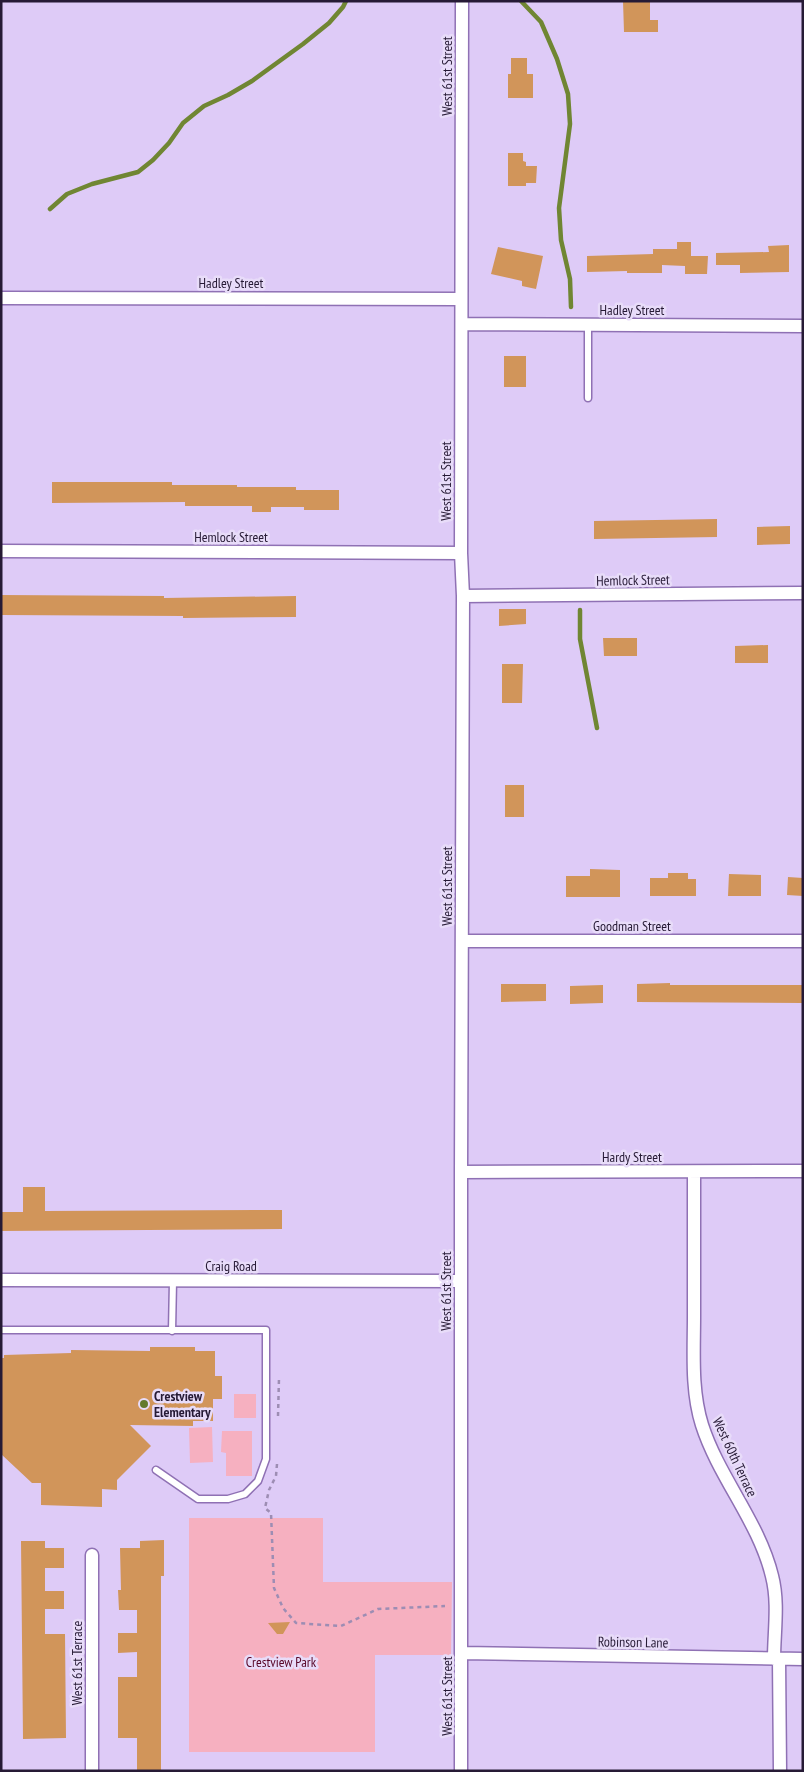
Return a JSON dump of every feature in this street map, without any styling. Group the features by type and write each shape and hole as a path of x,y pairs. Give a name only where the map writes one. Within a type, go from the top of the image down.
{"street":[{"name":"West 61st Street","path":"462,1 462,1771"},
{"name":"Hadley Street","path":"1,298 461,299"},
{"name":"Hadley Street","path":"462,324 803,326"},
{"name":"Hemlock Street","path":"1,551 461,553"},
{"name":"Hemlock Street","path":"463,596 803,593"},
{"name":"Goodman Street","path":"462,941 803,941"},
{"name":"Hardy Street","path":"461,1172 803,1171"},
{"name":"West 60th Terrace","path":"694,1172 694,1364 696,1400 706,1434 760,1541 772,1576 775,1600 780,1771"},
{"name":"Craig Road","path":"1,1280 461,1281"},
{"name":"West 61st Terrace","path":"92,1555 92,1771"},
{"name":"Robinson Lane","path":"462,1653 803,1659"}],"lane":[{"path":"588,325 588,398"},
{"path":"172,1331 173,1281"},
{"path":"1,1330 266,1330 266,1459 258,1481 245,1494 228,1499 198,1499 156,1470"}],"path":[{"path":"278,1417 279,1378"},
{"path":"277,1456 276,1476 269,1490 265,1508 271,1513 274,1588 283,1608 296,1624 341,1626 378,1609 445,1606"}],"green space":[{"path":"234,1394 256,1394 256,1418 234,1418"},
{"path":"212,1427 213,1462 190,1463 189,1428"},
{"path":"222,1431 252,1431 252,1476 226,1476 226,1453 221,1452"},
{"name":"Crestview Park","path":"189,1518 323,1518 323,1582 452,1582 451,1655 375,1655 375,1752 189,1752"}],"building":[{"path":"623,1 650,1 650,20 658,20 658,32 624,32"},
{"path":"511,58 527,58 527,74 533,74 533,98 508,98 508,74 511,74"},
{"path":"508,153 523,153 523,161 526,162 526,166 537,166 536,183 526,183 526,186 508,186"},
{"path":"677,242 691,242 691,256 708,256 707,274 685,274 685,266 662,265 662,273 627,273 627,271 587,272 587,256 653,254 653,249 677,249"},
{"path":"789,245 789,272 740,273 740,265 716,265 716,253 769,252 768,246"},
{"path":"498,247 543,256 536,289 522,286 522,281 491,274"},
{"path":"504,356 526,356 526,387 504,387"},
{"path":"52,482 172,482 172,485 237,485 237,487 296,487 296,490 339,490 339,510 304,510 304,507 271,507 271,512 252,512 252,506 185,506 185,502 52,503"},
{"path":"717,519 717,537 594,539 594,521"},
{"path":"790,526 790,544 757,545 757,527"},
{"path":"1,595 164,596 164,598 296,596 296,617 183,618 183,616 1,615"},
{"path":"499,609 526,609 526,624 499,626"},
{"path":"603,638 637,638 637,656 604,656"},
{"path":"768,645 768,663 735,663 735,646"},
{"path":"502,664 523,664 522,703 502,703"},
{"path":"505,785 524,785 524,817 505,817"},
{"path":"590,869 620,870 620,897 566,897 566,876 590,876"},
{"path":"668,873 688,873 688,879 696,879 696,896 650,896 650,878 668,878"},
{"path":"729,874 761,875 761,896 728,896"},
{"path":"788,877 803,878 803,896 787,895"},
{"path":"670,983 670,985 803,985 803,1003 637,1002 637,984"},
{"path":"501,984 546,984 546,1001 501,1002"},
{"path":"603,985 603,1003 570,1004 570,986"},
{"path":"23,1187 45,1187 45,1211 282,1210 282,1229 1,1231 1,1212 23,1212"},
{"name":"Crestview Elementary","path":"150,1347 195,1347 195,1351 215,1351 215,1376 222,1376 222,1399 213,1399 213,1421 193,1421 193,1426 130,1425 151,1446 117,1480 117,1490 102,1489 102,1507 41,1505 41,1483 32,1483 1,1454 1,1358 4,1358 4,1355 71,1353 71,1350 150,1351"},
{"path":"164,1540 164,1576 161,1576 161,1771 137,1771 137,1738 118,1738 118,1677 137,1677 137,1652 118,1653 118,1633 137,1633 137,1610 119,1610 118,1590 121,1590 120,1548 140,1548 140,1541"},
{"path":"21,1541 45,1541 45,1548 64,1548 64,1568 45,1568 45,1591 64,1591 64,1609 45,1609 45,1634 65,1634 66,1738 23,1739"},
{"path":"290,1622 283,1634 277,1634 268,1623"}],"waterway":[{"path":"50,209 67,194 92,184 138,172 169,143 183,123 204,106 252,81 303,44 329,23 346,1"},
{"path":"521,1 541,22 557,59 568,94 570,124 559,208 561,240 570,279 571,307"},
{"path":"580,610 580,639 597,728"}],"place":[{"name":"Crestview Elementary","path":"144,1404"}]}
